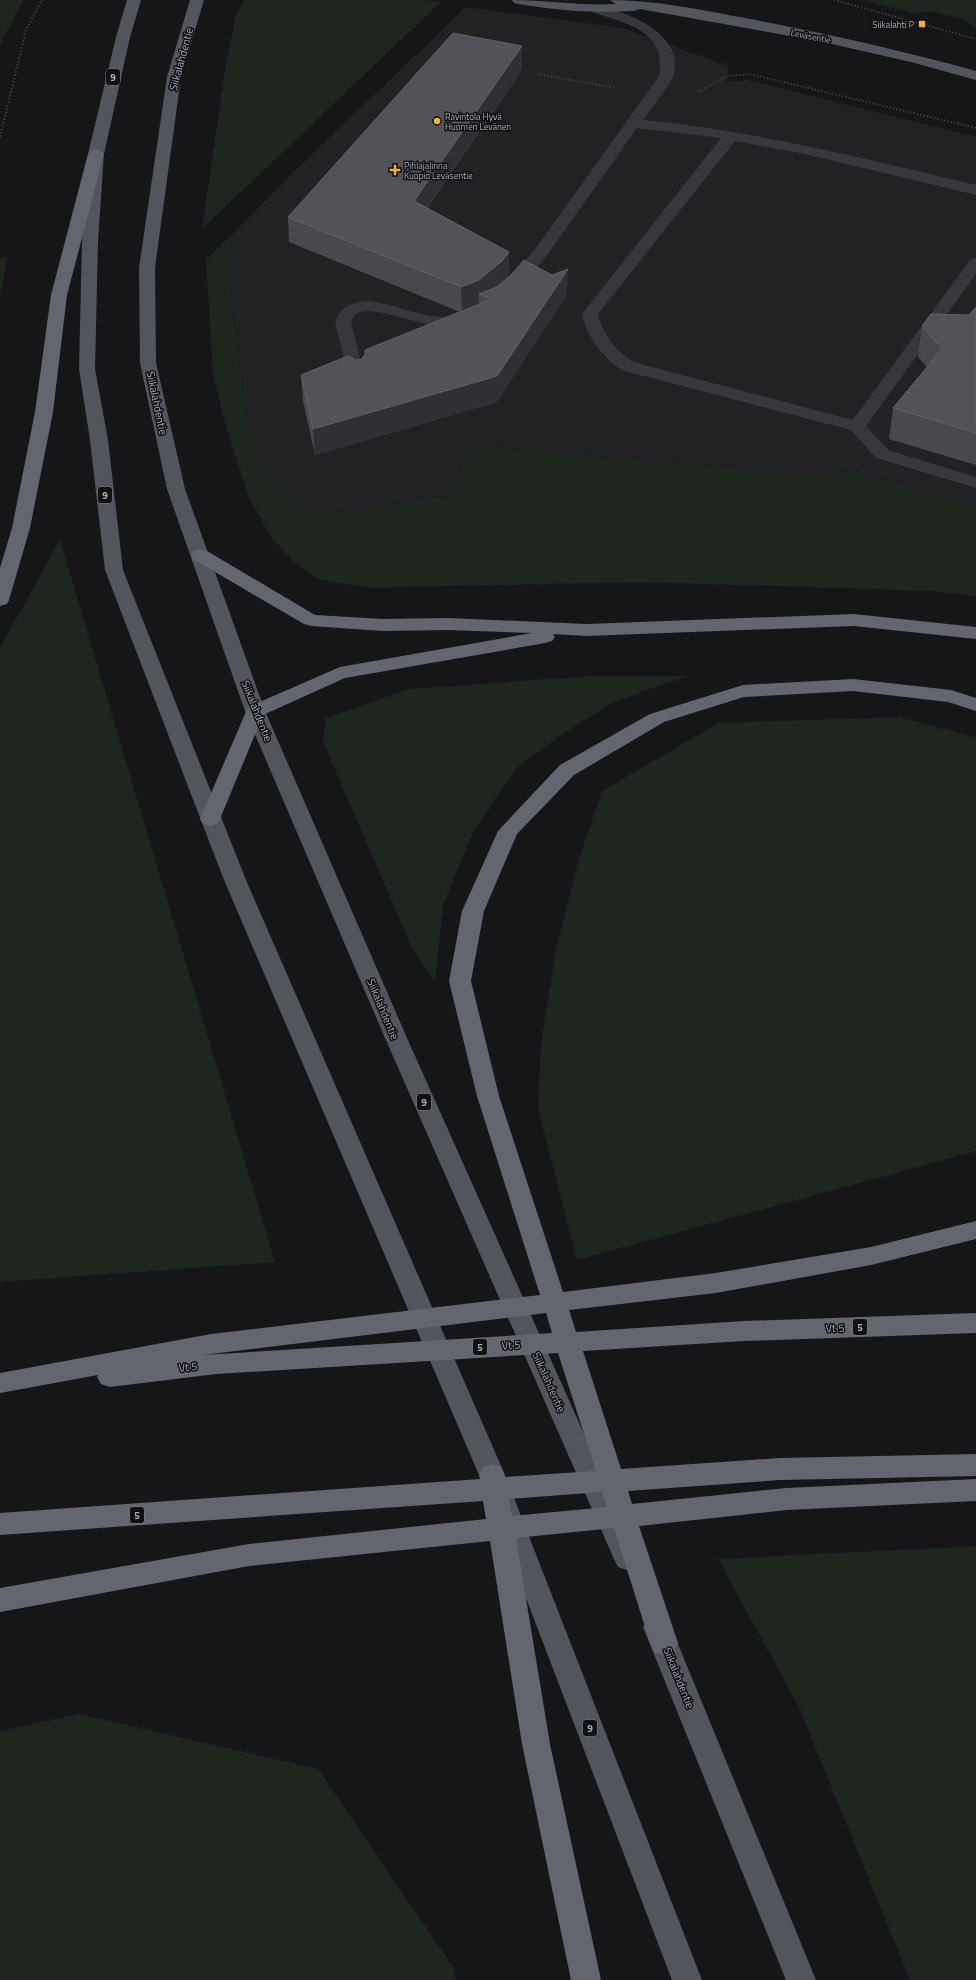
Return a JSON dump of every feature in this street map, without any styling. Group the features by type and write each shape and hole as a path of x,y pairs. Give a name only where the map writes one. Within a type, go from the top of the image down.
{"highway":[{"path":"0,600 21,528 43,419 59,295 96,154"},
{"path":"200,555 311,620 383,625 448,624 587,630 854,620 976,633"},
{"path":"210,819 255,711 340,673 587,630"},
{"path":"664,1642 488,1096 460,981 473,911 508,831 567,770 657,718 743,692 853,685 951,696 976,705"},
{"path":"0,1383 716,1283 871,1256 976,1230"},
{"name":"Vt 5","path":"0,1391 213,1354 744,1331 976,1323"},
{"name":"5","path":"0,1524 780,1469 976,1465"},
{"path":"492,1476 536,1744 586,1980"},
{"path":"0,1600 249,1555 787,1499 976,1490"}],"main road":[{"name":"9","path":"134,0 122,37 96,154 90,241 87,369 99,440 114,570 210,819 365,1184 492,1476 687,1980"},
{"name":"Siikalahdentie","path":"197,0 174,78 147,268 148,363 176,489 255,711 396,1038 664,1642 801,1980"},
{"name":"Leväsentie","path":"518,0 564,7 597,9 643,6"},
{"name":"Leväsentie","path":"617,0 643,6 730,19 848,43 976,76"}],"lane":[{"path":"502,298 548,254 632,123 666,75 669,61 664,45 645,28 597,9"},
{"path":"632,123 684,127 808,150 976,190"},
{"path":"731,136 590,314 593,330 608,351 626,366 857,426 882,454 976,483"},
{"path":"857,426 976,263"},
{"path":"357,379 343,322 344,314 350,308 371,306 436,322 477,318"}],"path":[{"path":"0,137 26,30 42,0"},
{"path":"834,0 976,39"},
{"path":"537,74 652,94 681,96 693,95 725,75 738,73 750,74 976,128"}],"shaded area":[{"path":"0,0 23,0 0,45"},
{"path":"245,0 425,0 441,2 202,229 225,70 236,13"},
{"path":"863,0 976,0 976,28 964,20 936,12 911,13"},
{"path":"466,7 623,28 728,66 727,82 747,80 976,137 976,507 852,470 809,476 472,445 450,496 307,516 265,474 247,421 231,295 232,235 283,182"},
{"path":"232,235 231,295 247,421 265,474 307,516 450,496 472,445 809,476 852,470 976,507 976,596 933,591 638,582 370,588 320,580 291,559 271,537 249,498 227,430 213,375 206,259"},
{"path":"8,257 0,297 0,258"},
{"path":"60,540 275,1262 0,1282 0,648"},
{"path":"594,676 687,676 613,702 564,733 518,767 474,830 443,905 435,981 412,948 323,742 326,718 409,689"},
{"path":"899,717 976,737 976,1151 577,1260 538,1108 541,1044 556,949 580,856 602,791 719,723"},
{"path":"976,1546 976,1980 910,1980 798,1705 718,1559"},
{"path":"79,1714 318,1769 453,1967 456,1980 0,1980 0,1731"}],"building":[{"path":"453,33 522,46 414,201 509,252 502,261 479,280 461,287 288,217"},
{"path":"524,260 552,275 568,269 497,376 313,429 301,375 348,356 356,360 362,359 365,354 365,350 492,299 479,294 497,287 512,274"},
{"path":"976,307 976,433 893,408 942,349 922,326 931,314 969,315"}],"place":[{"name":"Siikalahti P","path":"922,24"},
{"name":"Ravintola Hyvä Huomen Levänen","path":"437,121"},
{"name":"Pihlajalinna Kuopio Leväsentie","path":"395,170"}]}
